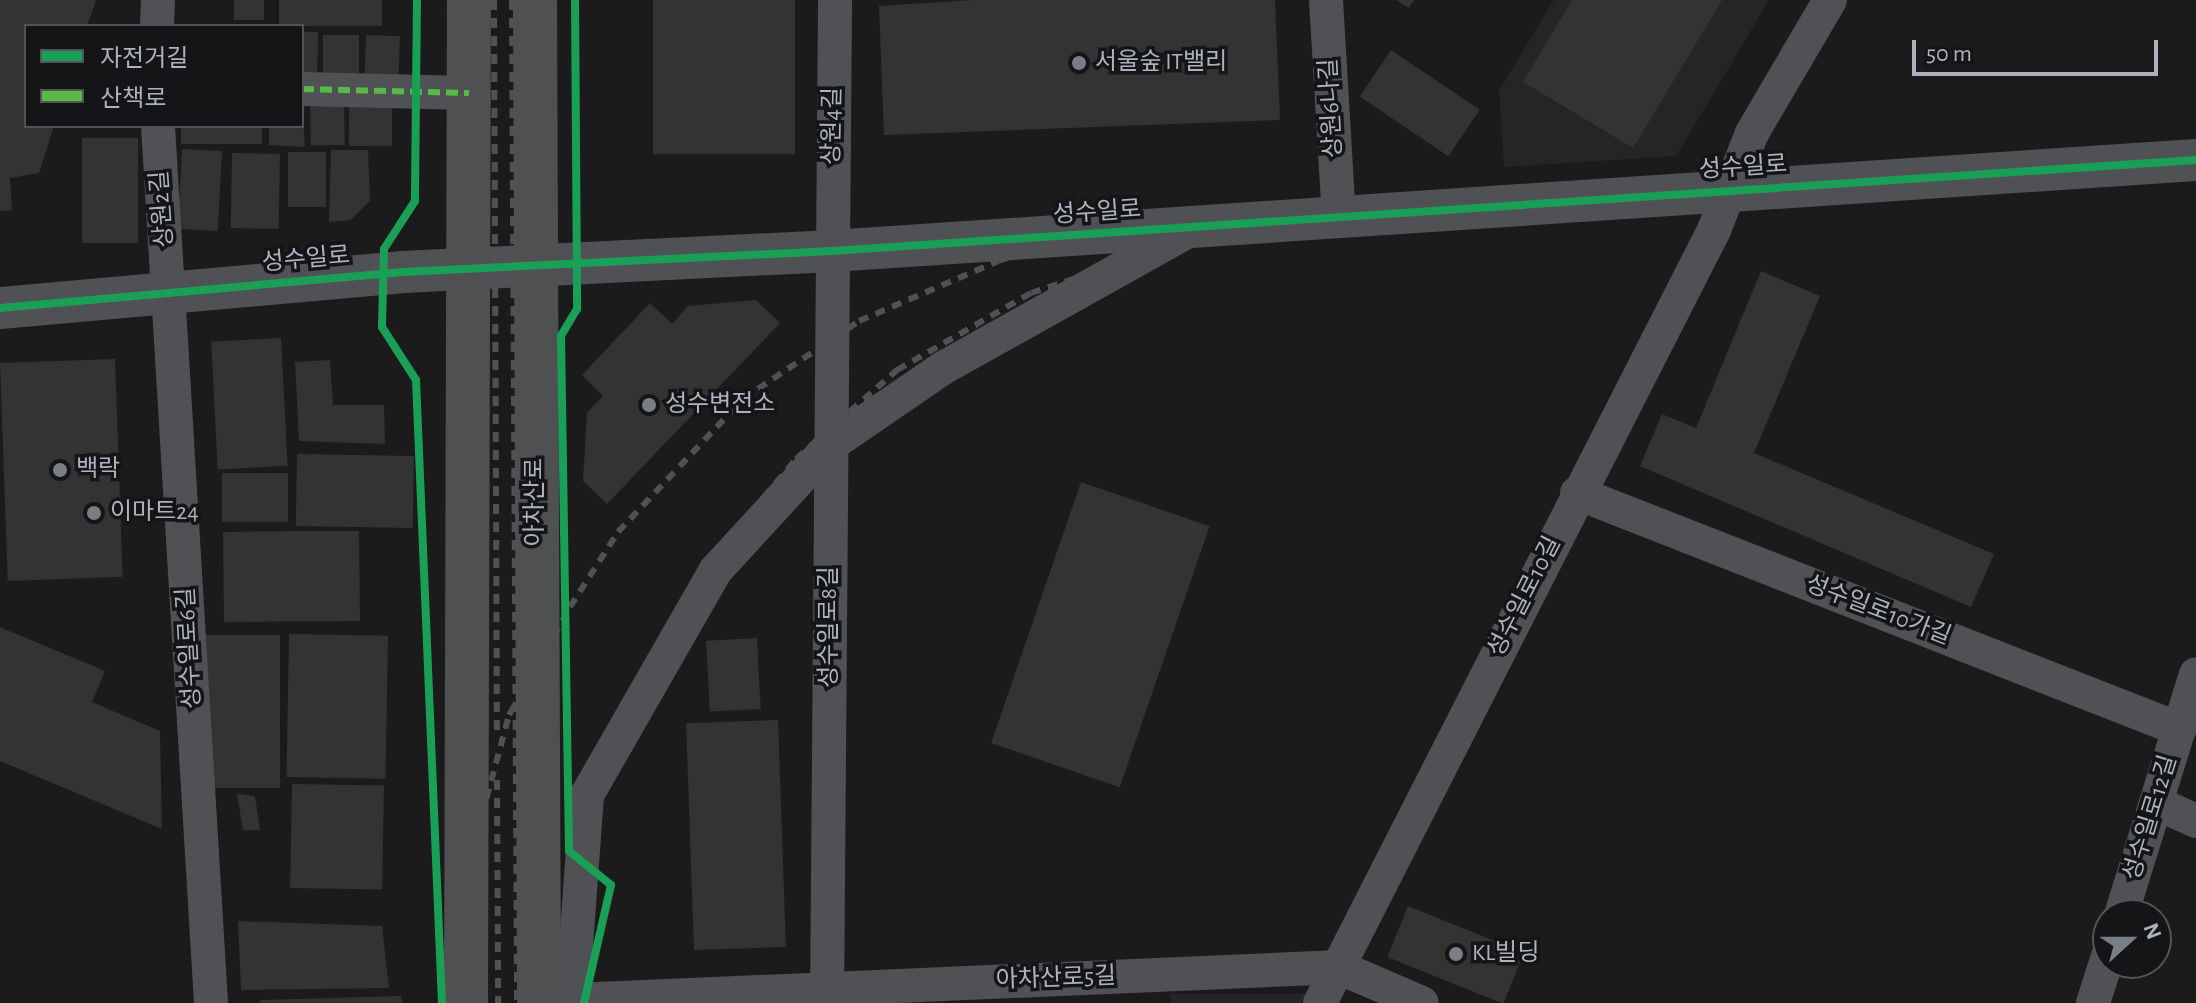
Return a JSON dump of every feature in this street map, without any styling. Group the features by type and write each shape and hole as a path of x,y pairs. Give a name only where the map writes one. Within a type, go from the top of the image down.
{"main road":[{"path":"466,1003 469,0"},
{"name":"아차산로","path":"535,0 534,264 550,1001"}],"street":[{"path":"157,24 158,0"},
{"name":"상원4길","path":"832,251 835,0"},
{"name":"상원6나길","path":"1326,0 1339,217"},
{"name":"성수일로10길","path":"1320,1003 1577,493 1714,230 1724,189 1830,0"},
{"path":"304,89 469,93"},
{"name":"상원2길","path":"158,128 169,293"},
{"name":"성수일로","path":"0,308 470,268 832,251 1724,189 2196,160"},
{"name":"성수일로","path":"832,444 943,368 1197,227"},
{"name":"성수일로8길","path":"827,996 832,251"},
{"name":"성수일로6길","path":"169,293 211,1003"},
{"path":"550,1001 587,795 716,570 832,444"},
{"name":"성수일로10가길","path":"1577,493 2179,729"},
{"name":"성수일로12길","path":"2126,899 2196,674"},
{"path":"2156,803 2196,821"},
{"name":"아차산로5길","path":"550,1001 827,996 1338,967 1422,1003"},
{"path":"2093,1003 2101,979"}],"shaded area":[{"path":"1554,0 1769,0 1676,156 1504,167 1499,90"},
{"path":"1170,994 1313,994 1313,1003 1170,1003"}],"building":[{"path":"0,0 96,0 88,24 24,24 24,128 53,128 39,173 10,178 12,210 0,211"},
{"path":"234,0 264,0 264,20 234,20"},
{"path":"279,0 382,0 382,26 279,24"},
{"path":"653,0 795,0 795,154 653,154"},
{"name":"서울숲 IT밸리","path":"972,0 1275,0 1280,120 884,135 879,6"},
{"path":"1396,0 1414,0 1409,8"},
{"path":"1572,0 1722,0 1633,148 1523,82"},
{"path":"304,32 318,32 317,81 304,81"},
{"path":"323,35 359,35 359,83 323,83"},
{"path":"366,35 400,36 398,82 364,81"},
{"path":"1391,50 1480,110 1448,156 1360,96"},
{"path":"344,102 345,145 311,146 310,103"},
{"path":"349,103 392,103 392,146 349,146"},
{"path":"181,128 262,128 262,144 181,144"},
{"path":"269,128 304,128 305,147 269,145"},
{"path":"82,138 138,138 138,243 82,243"},
{"path":"182,149 222,151 218,231 178,229"},
{"path":"331,150 368,150 370,201 351,220 329,222"},
{"path":"288,152 326,152 326,207 288,207"},
{"path":"232,153 280,154 279,229 231,228"},
{"path":"1761,271 1820,296 1754,453 1994,554 1971,607 1640,466 1662,414 1696,428"},
{"name":"성수변전소","path":"756,300 780,323 607,504 583,481 587,413 603,396 582,375 650,303 672,324 688,306"},
{"path":"281,338 288,466 218,469 211,342"},
{"name":"백락","path":"115,359 123,577 8,581 0,363"},
{"path":"330,360 333,405 384,405 385,444 299,441 295,362"},
{"path":"297,454 414,456 413,528 296,526"},
{"path":"222,473 288,473 288,522 222,522"},
{"path":"1081,482 1210,526 1120,787 991,743"},
{"path":"359,531 360,621 224,622 223,532"},
{"path":"0,627 105,671 92,702 160,731 162,829 0,761"},
{"path":"289,634 388,636 385,779 287,777"},
{"path":"200,635 280,635 280,788 200,788"},
{"path":"757,638 761,709 710,712 706,641"},
{"path":"778,720 786,947 694,950 686,723"},
{"path":"292,784 384,786 382,890 290,888"},
{"path":"237,794 255,796 260,830 243,830"},
{"name":"KL빌딩","path":"1408,906 1524,953 1504,1003 1387,957"},
{"path":"238,921 382,926 389,988 241,990"},
{"path":"401,996 402,1003 261,1003 260,1000"}],"railway":[{"path":"494,0 497,736"},
{"path":"512,0 517,1003"},
{"path":"472,1003 477,833 509,715 570,607 618,532 743,399 859,321 998,261 1084,235 1207,212 2196,150"},
{"path":"559,1003 573,872 596,788 706,566 796,459 897,370 1031,293 1184,242 1232,237 2196,176"},
{"path":"497,780 498,1003"}],"marked path":[{"path":"304,89 469,93"}],"cycle path":[{"path":"417,0 415,201 384,249 382,327 416,380 442,1003"},
{"path":"575,0 577,309 561,336 569,851 611,885 584,1003"},
{"path":"0,308 403,272 832,251 2196,160"}],"place":[{"name":"서울숲 IT밸리","path":"1079,63"},
{"name":"성수변전소","path":"649,405"},
{"name":"백락","path":"60,470"},
{"name":"이마트24","path":"94,513"},
{"name":"KL빌딩","path":"1456,954"}]}
